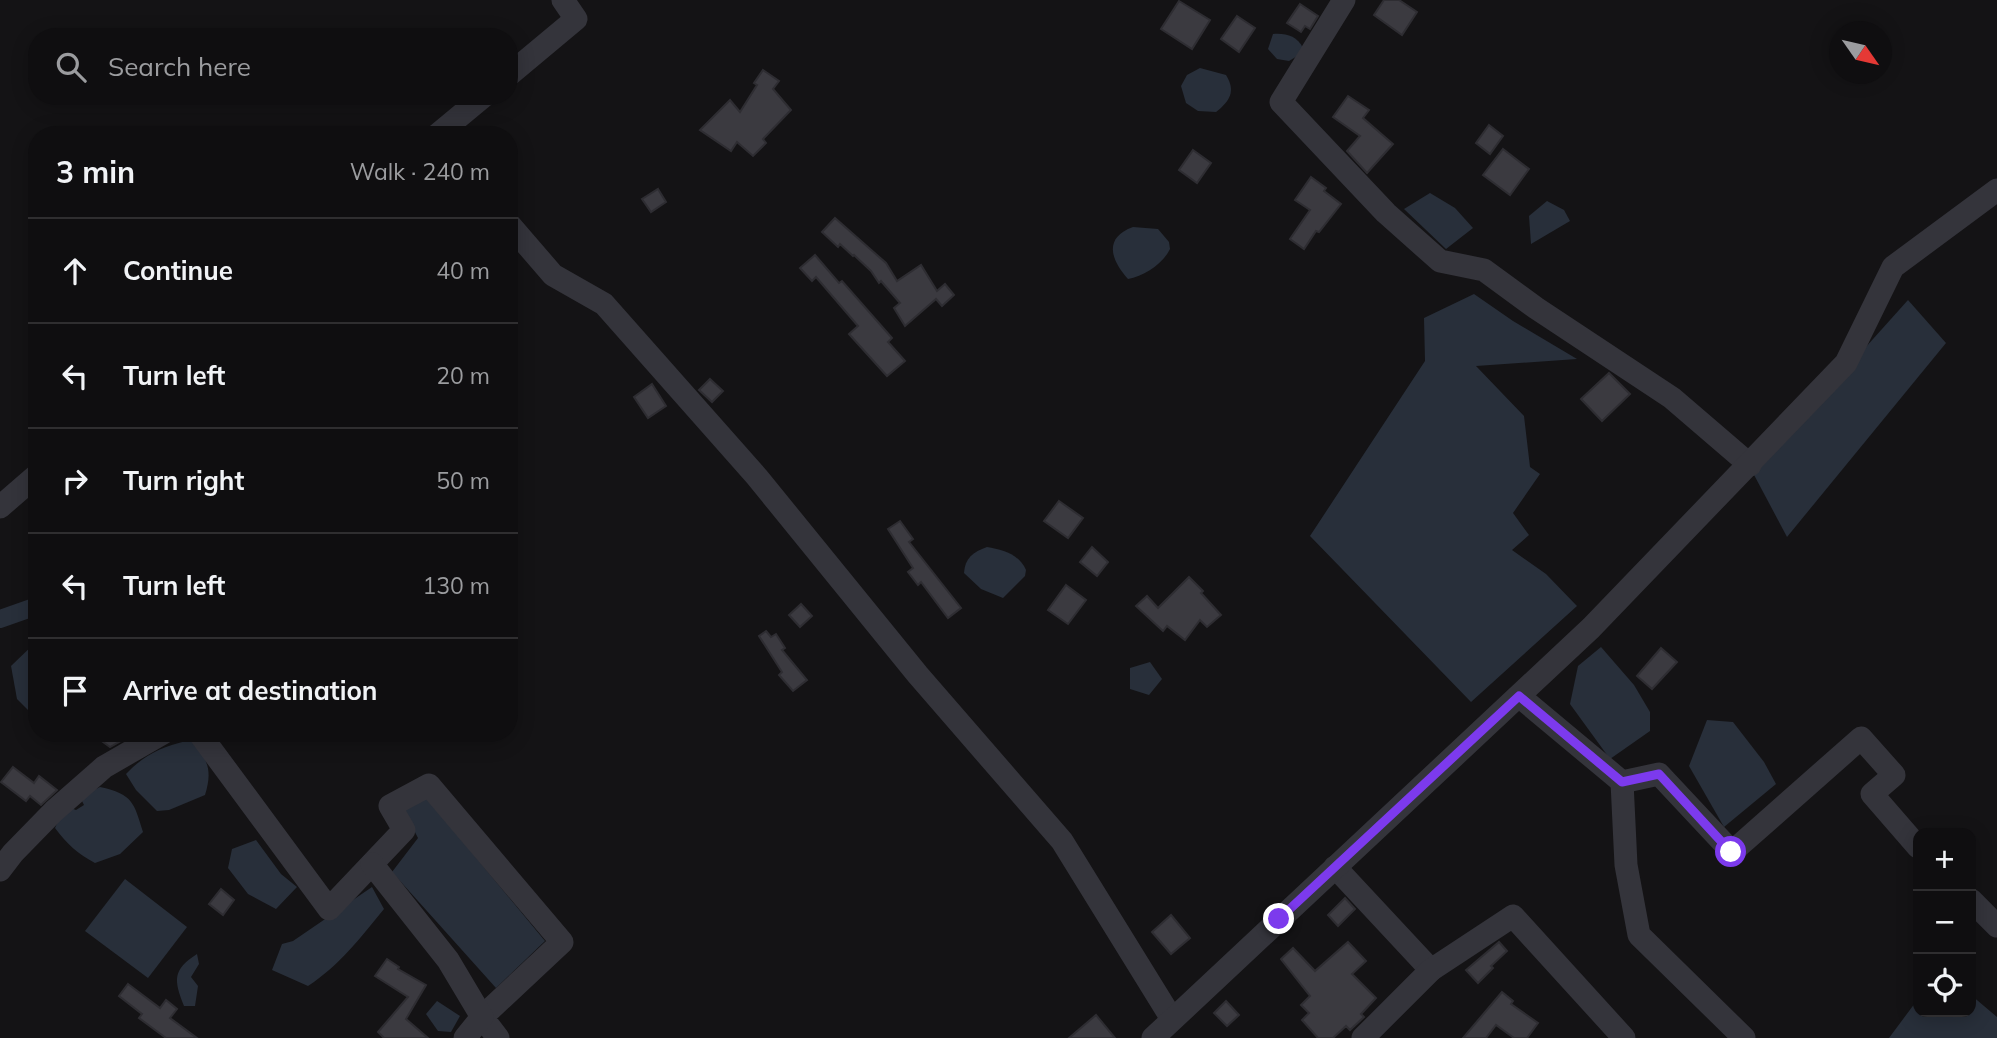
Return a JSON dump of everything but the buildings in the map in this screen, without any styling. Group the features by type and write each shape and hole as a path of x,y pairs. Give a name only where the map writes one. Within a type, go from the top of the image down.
{"street":[{"path":"518,67 576,19 563,0"},
{"path":"1344,0 1281,102 1386,214 1440,261 1484,270 1536,308 1672,398 1750,465"},
{"path":"448,126 473,105"},
{"path":"1153,1038 1591,628 1846,363 1893,267 1997,190"},
{"path":"518,234 553,275 604,304 757,477 918,675 1062,841 1172,1019"},
{"path":"0,507 28,483"},
{"path":"1519,696 1622,782 1626,865 1639,935 1744,1038"},
{"path":"1622,782 1659,774 1731,852 1861,738 1895,775 1872,794 1913,841"},
{"path":"0,870 54,811 104,767 147,742"},
{"path":"206,742 329,909 404,830 390,806 429,785 562,942 482,1017 465,1038"},
{"path":"372,864 448,960 482,1017 498,1038"},
{"path":"1335,867 1431,971"},
{"path":"1976,905 1997,926"},
{"path":"1363,1038 1431,971 1513,916 1624,1038"}],"shaded area":[{"path":"1273,34 1287,35 1298,41 1303,48 1299,55 1289,61 1277,59 1268,49"},
{"path":"1200,68 1226,75 1231,86 1225,104 1216,112 1198,111 1186,103 1181,86 1187,75"},
{"path":"1430,193 1455,208 1473,228 1446,249 1404,209"},
{"path":"1547,201 1564,210 1570,221 1531,244 1529,216"},
{"path":"1133,227 1158,229 1169,242 1170,249 1163,260 1152,268 1128,279 1117,264 1113,250 1117,237"},
{"path":"1474,294 1577,359 1476,366 1524,416 1530,467 1540,474 1513,513 1529,535 1512,550 1546,574 1577,606 1471,702 1310,536 1425,361 1424,318"},
{"path":"1908,300 1946,343 1787,537 1753,473"},
{"path":"987,547 1015,556 1026,570 1025,576 1003,598 981,589 964,573 971,556"},
{"path":"1601,647 1634,685 1650,712 1650,731 1610,759 1570,704 1578,666"},
{"path":"28,650 28,710 17,699 11,666"},
{"path":"1150,662 1162,679 1149,695 1130,689 1130,668"},
{"path":"1707,720 1733,722 1764,762 1776,784 1724,827 1689,766"},
{"path":"194,742 206,761 208,780 205,795 169,810 157,811 136,790 126,774 139,762 169,746"},
{"path":"100,787 119,793 130,801 143,832 120,854 95,863 73,848 55,828 68,807 76,810 84,805 80,797"},
{"path":"426,797 545,941 496,988 392,872 418,838 404,811"},
{"path":"256,840 281,874 297,887 276,909 248,894 228,868 232,849"},
{"path":"125,879 187,927 148,978 85,931"},
{"path":"372,887 384,909 330,969 308,986 272,970 282,944 293,941"},
{"path":"197,954 199,964 191,977 198,986 195,1006 184,1006 177,976 183,965"},
{"path":"1976,999 1997,1017 1997,1038 1889,1038 1913,1006 1913,1017 1976,1017"},
{"path":"437,1001 460,1016 451,1032 438,1031 426,1014"}],"waterway":[{"path":"0,619 28,609"}],"route":[{"path":"1279,919 1519,696 1622,782 1659,774 1731,852"}]}
